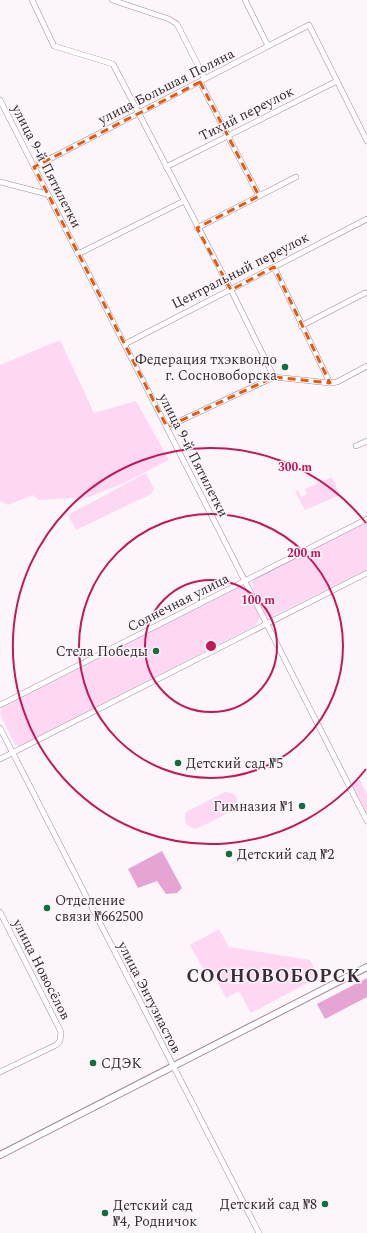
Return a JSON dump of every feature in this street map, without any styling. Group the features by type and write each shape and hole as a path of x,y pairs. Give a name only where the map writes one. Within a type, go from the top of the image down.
{"main road":[{"path":"0,1156 172,1066 367,967"}],"street":[{"path":"32,0 54,46 113,64 197,228 231,290 274,377"},
{"path":"112,0 169,19 177,24 227,135 259,196"},
{"path":"245,0 268,46"},
{"name":"улица Большая Поляна","path":"34,167 309,25 337,81"},
{"path":"337,81 367,140"},
{"name":"Тихий переулок","path":"166,167 337,81"},
{"name":"улица 9-й Пятилетки","path":"0,100 367,821"},
{"path":"197,228 296,177"},
{"path":"0,182 47,194"},
{"path":"78,254 184,201"},
{"name":"Центральный переулок","path":"125,344 174,317 231,290 367,219"},
{"path":"274,268 330,383"},
{"path":"301,326 365,293"},
{"path":"167,427 274,377 330,383 337,382 367,366"},
{"path":"356,446 367,441"},
{"name":"Солнечная улица","path":"0,705 367,520"},
{"path":"0,759 367,573"},
{"name":"улица Энтузиастов","path":"0,728 172,1066 259,1233"},
{"name":"улица Новосёлов","path":"0,912 61,1032 62,1037 56,1045 0,1072"}],"highlighted area":[{"path":"200,82 259,196 197,228 231,290 274,267 330,383 274,377 167,427 34,167"}],"shaded area":[{"path":"60,340 94,413 136,401 169,460 126,482 89,497 39,500 33,495 8,505 0,501 0,365"},
{"path":"146,473 154,489 151,494 76,530 68,515"},
{"path":"332,477 340,495 305,510 295,491 298,490 301,497 307,494 305,489"},
{"path":"367,522 367,569 272,617 265,615 253,588 253,580"},
{"path":"241,586 246,588 260,617 256,625 21,746 15,745 0,714 2,708"},
{"path":"359,779 367,794 367,814 351,783"},
{"path":"225,792 232,793 237,799 236,804 228,812 196,829 190,827 186,823 186,812"},
{"path":"162,851 182,888 177,893 166,894 157,881 138,888 128,869"},
{"path":"219,929 229,947 310,960 319,977 251,1013 239,991 226,998 212,972 206,974 190,945"},
{"path":"367,978 367,997 325,1019 317,1004"}],"place":[{"name":"Федерация тхэквондо г. Сосновоборска","path":"285,367"},
{"name":"Стела Победы","path":"156,651"},
{"name":"Детский сад №5","path":"178,763"},
{"name":"Гимназия №1","path":"302,806"},
{"name":"Детский сад №2","path":"229,854"},
{"name":"Отделение связи №662500","path":"47,908"},
{"name":"СДЭК","path":"93,1063"},
{"name":"Детский сад №8","path":"325,1204"},
{"name":"Детский сад №4, Родничок","path":"105,1213"}],"district":[{"name":"СОСНОВОБОРСК","path":"274,976"}]}
